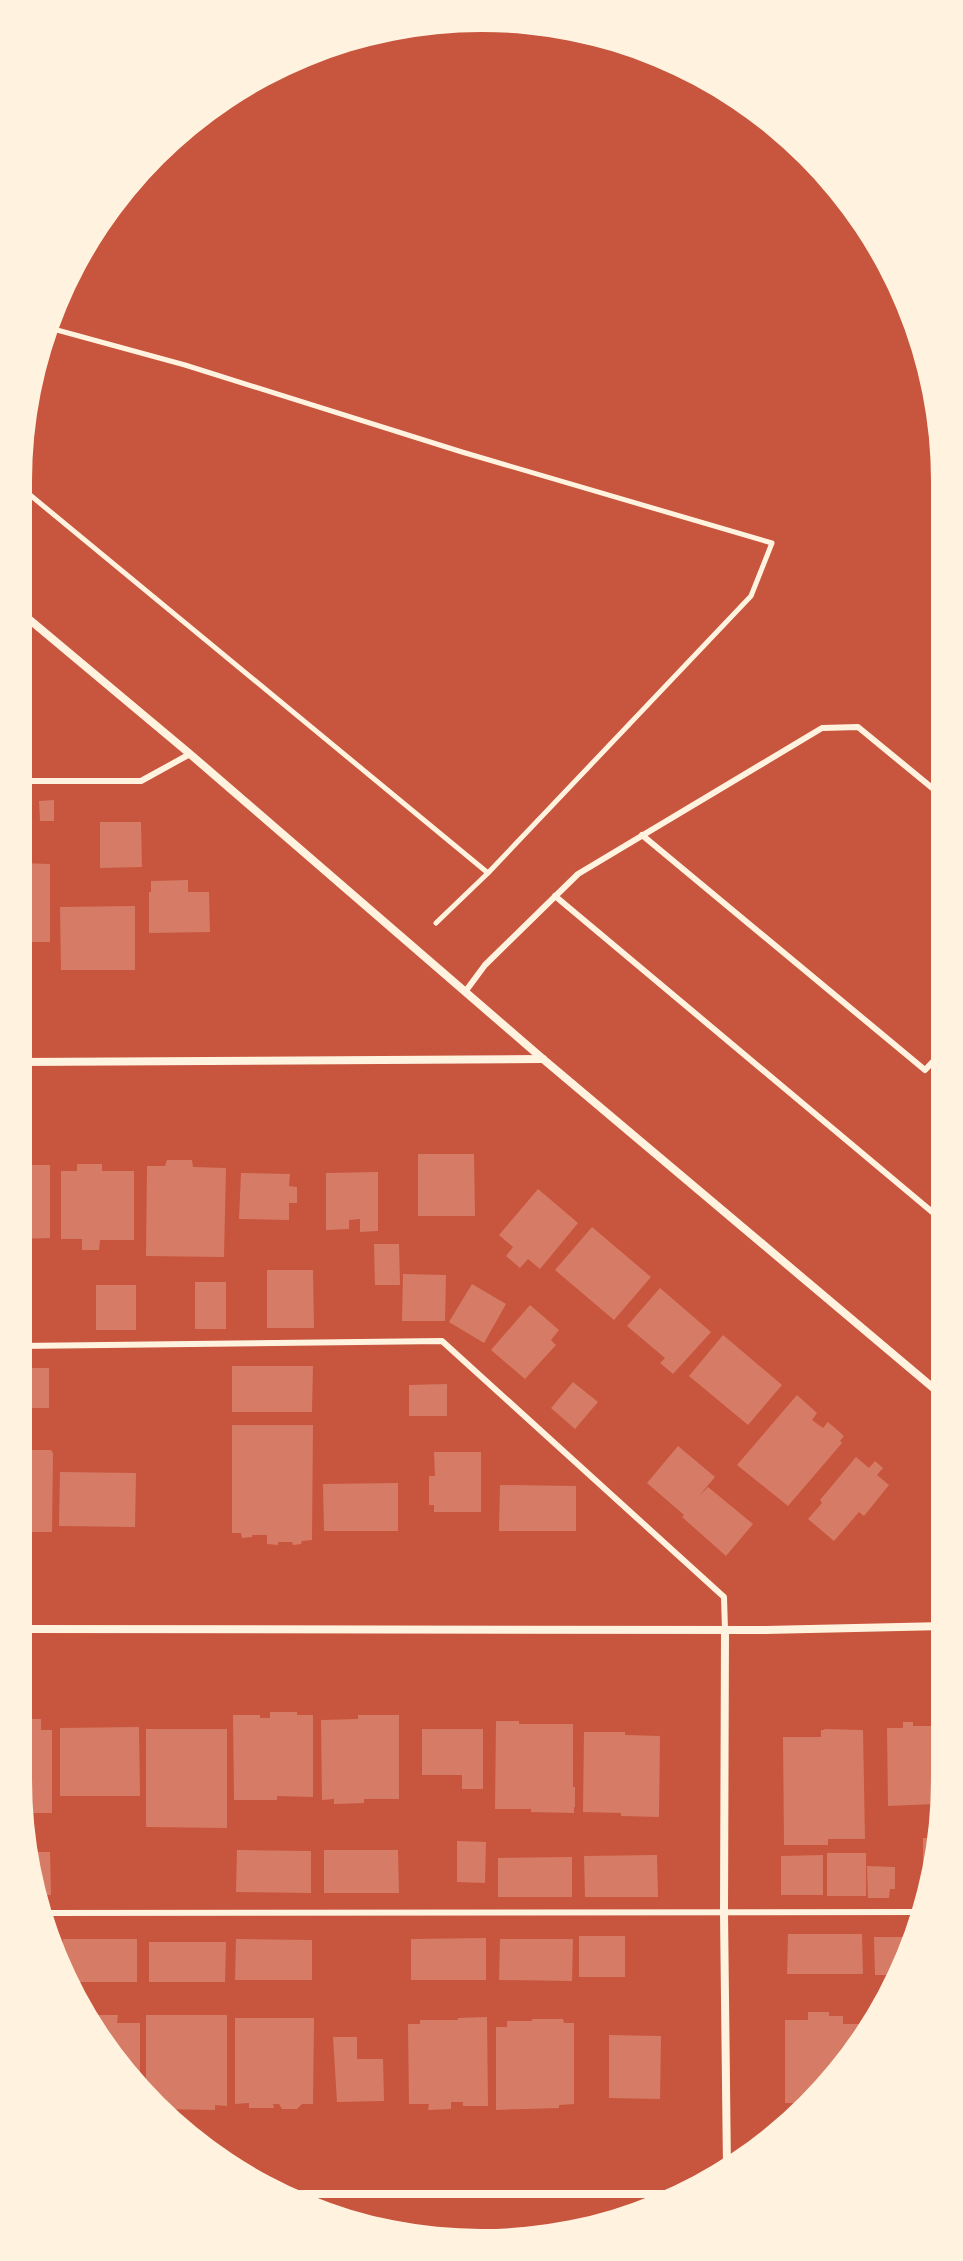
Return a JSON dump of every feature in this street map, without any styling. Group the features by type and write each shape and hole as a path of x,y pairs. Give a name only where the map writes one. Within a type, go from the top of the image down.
{"street":[{"path":"32,622 931,1386"},
{"path":"32,1062 543,1059"},
{"path":"32,1629 725,1630 931,1626"},
{"path":"725,1630 727,2156"},
{"path":"307,2194 656,2194"}],"lane":[{"path":"465,992 485,965 578,874 822,728 858,727 931,787"},
{"path":"32,781 141,781 190,754"},
{"path":"642,835 925,1070 931,1064"},
{"path":"555,896 931,1211"},
{"path":"32,1346 442,1341 724,1597 725,1630"},
{"path":"52,1913 911,1912"}],"path":[{"path":"58,330 185,365 447,447 772,543 751,596 488,873 436,923"},
{"path":"32,497 488,873"}],"building":[{"path":"54,800 54,821 40,821 39,801"},
{"path":"100,822 141,822 142,867 100,868"},
{"path":"32,863 50,864 50,942 32,942"},
{"path":"188,880 188,892 209,892 210,932 149,933 151,881"},
{"path":"135,906 135,970 61,970 60,907"},
{"path":"418,1154 474,1154 475,1216 418,1216"},
{"path":"167,1160 192,1160 193,1167 226,1168 224,1257 146,1256 147,1166 165,1166"},
{"path":"77,1164 102,1164 102,1171 134,1171 134,1240 100,1240 99,1250 82,1250 82,1239 61,1239 61,1171 77,1171"},
{"path":"32,1165 50,1165 50,1238 32,1239"},
{"path":"378,1172 378,1231 360,1232 360,1219 349,1220 349,1229 326,1230 326,1173"},
{"path":"241,1173 290,1174 289,1186 297,1187 297,1203 289,1203 289,1220 239,1219"},
{"path":"538,1189 578,1223 540,1269 528,1259 520,1268 506,1256 513,1247 499,1235"},
{"path":"592,1227 651,1277 614,1320 555,1270"},
{"path":"374,1244 399,1244 400,1285 375,1285"},
{"path":"267,1270 313,1270 314,1328 267,1328"},
{"path":"403,1274 446,1275 445,1321 402,1321"},
{"path":"195,1282 226,1282 226,1329 195,1329"},
{"path":"472,1284 506,1304 484,1343 449,1322"},
{"path":"96,1285 136,1285 136,1330 96,1330"},
{"path":"660,1288 711,1332 673,1374 660,1363 665,1358 627,1326"},
{"path":"530,1305 559,1330 551,1340 556,1345 525,1379 491,1350"},
{"path":"723,1335 782,1385 748,1425 689,1376"},
{"path":"232,1366 313,1366 312,1412 232,1412"},
{"path":"32,1368 49,1368 49,1408 32,1408"},
{"path":"573,1382 598,1402 575,1429 551,1408"},
{"path":"447,1384 447,1416 409,1416 409,1385"},
{"path":"797,1395 817,1413 812,1420 823,1428 828,1422 844,1436 840,1441 842,1443 788,1506 737,1465"},
{"path":"232,1425 313,1425 312,1540 293,1545 292,1542 278,1542 278,1545 267,1544 267,1535 242,1538 241,1533 232,1533"},
{"path":"678,1446 715,1477 699,1496 708,1487 753,1524 726,1556 647,1483"},
{"path":"32,1450 51,1450 53,1453 52,1532 32,1532"},
{"path":"434,1452 481,1452 481,1512 434,1512 434,1505 429,1505 429,1476 435,1476"},
{"path":"856,1457 869,1468 875,1461 883,1468 877,1475 889,1485 864,1516 859,1512 834,1541 808,1519"},
{"path":"60,1472 136,1473 135,1527 59,1526"},
{"path":"398,1483 398,1531 324,1531 323,1484"},
{"path":"500,1485 576,1486 576,1531 499,1531"},
{"path":"270,1712 313,1715 313,1797 234,1800 233,1715 270,1718"},
{"path":"358,1715 399,1715 399,1799 364,1799 364,1803 334,1804 334,1799 322,1800 321,1720 358,1719"},
{"path":"32,1719 41,1719 41,1730 52,1730 52,1813 33,1813"},
{"path":"496,1721 573,1724 574,1813 495,1809"},
{"path":"903,1722 913,1722 913,1726 931,1726 930,1804 888,1806 887,1728 903,1728"},
{"path":"139,1727 140,1796 60,1796 60,1728"},
{"path":"146,1729 227,1729 227,1828 146,1827"},
{"path":"422,1729 483,1729 483,1789 462,1789 462,1775 422,1775"},
{"path":"821,1730 863,1730 865,1839 828,1839 828,1845 784,1845 783,1737 821,1737"},
{"path":"584,1732 660,1736 659,1817 583,1812"},
{"path":"923,1838 927,1838 923,1861"},
{"path":"457,1841 486,1842 485,1883 457,1882"},
{"path":"237,1850 311,1851 311,1893 236,1892"},
{"path":"324,1850 398,1850 399,1893 324,1893"},
{"path":"38,1852 50,1852 51,1895 47,1895"},
{"path":"827,1853 866,1853 866,1896 827,1896"},
{"path":"657,1855 658,1897 585,1897 584,1856"},
{"path":"823,1855 823,1895 781,1895 781,1856"},
{"path":"572,1857 572,1897 498,1897 498,1858"},
{"path":"867,1866 895,1867 895,1889 890,1889 889,1898 868,1898"},
{"path":"788,1934 862,1934 863,1974 787,1974"},
{"path":"579,1936 625,1936 625,1977 579,1977"},
{"path":"874,1937 902,1937 886,1975 875,1975"},
{"path":"486,1938 486,1980 411,1980 411,1939"},
{"path":"63,1939 137,1939 137,1982 80,1982"},
{"path":"236,1939 312,1940 312,1980 235,1980"},
{"path":"500,1939 573,1939 572,1981 499,1980"},
{"path":"149,1942 226,1942 225,1982 149,1982"},
{"path":"808,2012 829,2012 829,2016 843,2016 843,2024 858,2024 819,2076 793,2103 785,2103 785,2020 808,2020"},
{"path":"99,2015 118,2015 117,2023 140,2023 140,2071"},
{"path":"146,2015 227,2015 227,2106 215,2105 215,2110 177,2109 146,2078"},
{"path":"487,2017 488,2106 463,2106 463,2102 451,2102 451,2109 428,2110 429,2104 409,2104 408,2024 420,2024 420,2020"},
{"path":"235,2018 314,2018 313,2104 282,2109 279,2104 273,2104 274,2108 249,2108 249,2103 235,2104"},
{"path":"563,2019 564,2023 574,2023 574,2104 559,2105 559,2108 496,2110 496,2027 507,2027 507,2021"},
{"path":"609,2035 661,2036 660,2099 609,2098"},
{"path":"333,2037 357,2037 357,2059 383,2059 384,2101 337,2102"}]}
